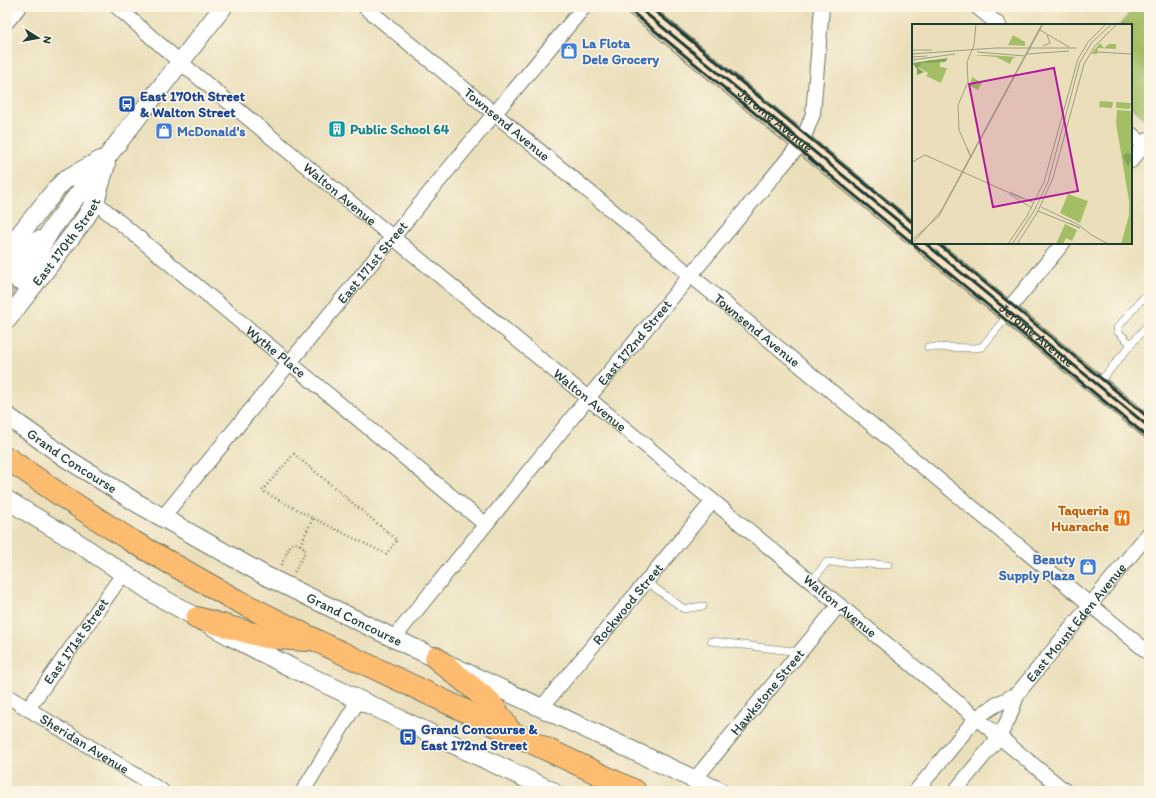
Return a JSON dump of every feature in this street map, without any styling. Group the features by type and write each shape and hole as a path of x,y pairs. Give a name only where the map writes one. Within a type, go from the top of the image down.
{"main road":[{"name":"Jerome Avenue","path":"637,7 912,233"},
{"name":"Jerome Avenue","path":"925,244 1096,386 1149,428"},
{"path":"7,458 56,492 147,550 226,595 317,640 635,791"},
{"path":"197,618 265,637 317,640"},
{"path":"436,658 490,702 511,732"},
{"path":"586,768 608,791"}],"street":[{"path":"7,22 19,7"},
{"name":"Walton Avenue","path":"118,7 180,62 1065,791"},
{"name":"East 170th Street","path":"14,277 29,267 52,228 223,7"},
{"name":"Townsend Avenue","path":"365,7 1149,653"},
{"name":"East 171st Street","path":"162,518 494,114 584,7"},
{"name":"East 172nd Street","path":"394,638 588,398 802,142 813,114 822,7"},
{"path":"977,7 998,24"},
{"path":"1132,135 1147,144 1132,159"},
{"name":"East 170th Street","path":"7,250 66,179 109,156"},
{"name":"East 170th Street","path":"7,320 84,220 95,202 109,156"},
{"name":"Wythe Place","path":"66,179 485,524"},
{"path":"1008,313 1062,244"},
{"name":"Grand Concourse","path":"7,416 97,478 162,518 264,575 436,658 719,791"},
{"path":"7,500 75,541 156,595 197,618 280,662 552,791"},
{"name":"Rockwood Street","path":"542,707 713,501"},
{"name":"East Mount Eden Avenue","path":"955,791 999,737 1009,718 1018,693 1149,533"},
{"name":"East 171st Street","path":"28,709 123,574"},
{"name":"Hawkstone Street","path":"695,779 839,605"},
{"name":"East Mount Eden Avenue","path":"916,791 976,718 1018,693"},
{"name":"Sheridan Avenue","path":"7,696 162,791"},
{"path":"303,791 359,699"}],"lane":[{"path":"1131,344 1118,332 1117,328 1143,298 1149,302"},
{"path":"928,348 982,347 1008,313"},
{"path":"1096,386 1149,323"},
{"path":"811,582 827,562 888,565"},
{"path":"646,582 684,609 704,606"},
{"path":"711,641 800,652"}],"path":[{"path":"294,454 397,540 386,554 313,518 262,491 294,454"},
{"path":"300,545 313,518"},
{"path":"281,565 291,544 295,543 300,545 305,548 305,552 294,572"}],"green space":[{"path":"1134,8 1149,16 1149,115 1146,119 1132,108 1132,24 1121,24"}],"tunnel":[{"path":"7,296 19,281"}],"railway":[{"path":"626,7 912,243"},
{"path":"638,7 912,232"},
{"path":"650,7 912,222"},
{"path":"914,244 1149,438"},
{"path":"926,244 1149,427"},
{"path":"938,244 1149,418"}],"place":[{"name":"La Flota Dele Grocery","path":"569,51"},
{"name":"East 170th Street & Walton Street","path":"127,104"},
{"name":"Public School 64","path":"337,129"},
{"name":"McDonald's","path":"164,131"},
{"name":"Taqueria Huarache","path":"1122,518"},
{"name":"Beauty Supply Plaza","path":"1088,567"},
{"name":"Grand Concourse & East 172nd Street","path":"408,737"}]}
